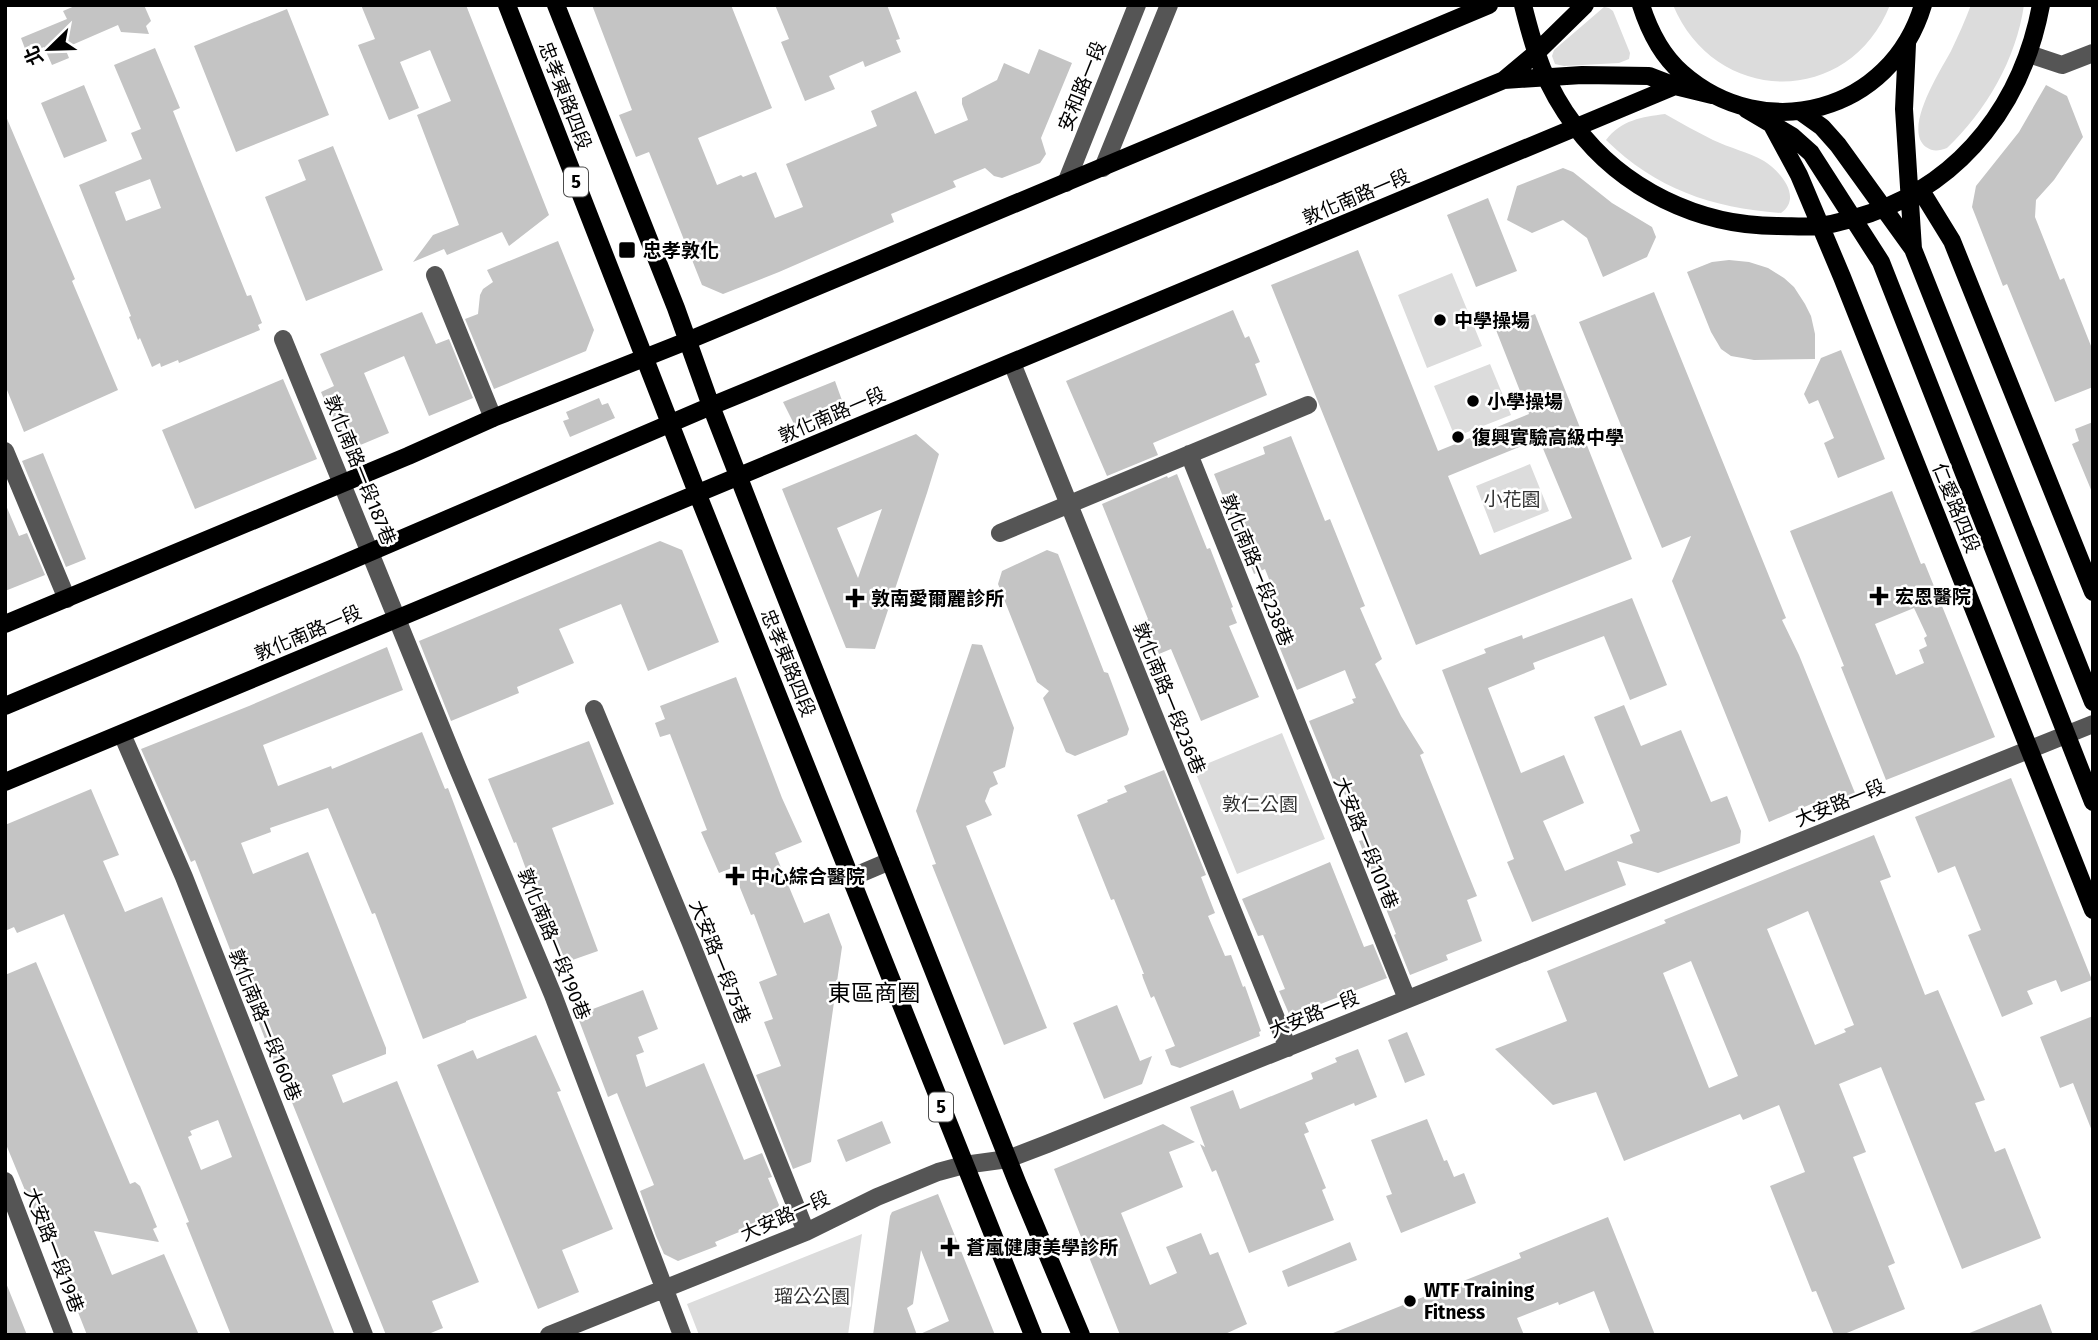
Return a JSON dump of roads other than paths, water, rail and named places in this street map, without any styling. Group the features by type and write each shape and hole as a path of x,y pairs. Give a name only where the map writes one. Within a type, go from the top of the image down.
{"main road":[{"name":"忠孝東路四段","path":"507,5 698,495 1033,1335"},
{"name":"忠孝東路四段","path":"556,5 676,308 738,478 1080,1335"},
{"path":"5,624 493,418 645,359 1489,5"},
{"path":"1523,5 1535,54 1544,77 1576,128 1595,149 1623,174 1662,200 1688,211 1731,223 1757,226 1820,226 1852,219 1884,208 1915,192 1953,165 1989,127 2011,94 2029,54 2041,5"},
{"path":"5,706 711,406 1504,80 1585,5"},
{"path":"1641,5 1656,42 1681,72 1712,95"},
{"path":"1504,80 1649,76 1712,95 1746,109 1801,112 1832,104 1861,90 1886,69 1907,44 1923,6"},
{"path":"1907,44 1904,109 1915,192 1913,249"},
{"name":"敦化南路一段","path":"5,782 1675,86"},
{"name":"仁愛路四段","path":"1746,109 1792,136 1811,153 1881,262 2093,803"},
{"path":"1801,112 1822,127 1838,145 1913,249 2093,702"},
{"name":"仁愛路四段","path":"1772,125 1799,175 1820,226 2093,910"},
{"path":"1915,192 1952,241 2093,592"}],"street":[{"name":"安和路一段","path":"1066,183 1137,5"},
{"path":"1103,168 1169,5"},
{"path":"2029,54 2062,65 2093,53"},
{"path":"435,275 493,418"},
{"name":"敦化南路一段187巷","path":"284,339 397,618"},
{"name":"敦化南路一段236巷","path":"1012,363 1288,1048"},
{"path":"1000,533 1308,405"},
{"path":"5,451 67,599"},
{"name":"敦化南路一段238巷","path":"1189,454 1287,701"},
{"name":"敦化南路一段190巷","path":"397,618 553,995 682,1335"},
{"name":"大安路一段101巷","path":"1287,701 1407,999"},
{"name":"大安路一段75巷","path":"594,709 806,1232"},
{"name":"大安路一段","path":"549,1335 806,1232 877,1197 938,1172 1008,1158 2093,724"},
{"name":"敦化南路一段160巷","path":"122,734 189,890 363,1335"},
{"path":"850,878 890,861"},
{"name":"大安路一段19巷","path":"5,1181 10,1207 64,1335"}],"place":[{"name":"忠孝敦化","path":"627,250"},
{"name":"中學操場","path":"1440,320"},
{"name":"小學操場","path":"1473,401"},
{"name":"復興實驗高級中學","path":"1458,437"},
{"name":"宏恩醫院","path":"1879,596"},
{"name":"敦南愛爾麗診所","path":"855,598"},
{"name":"中心綜合醫院","path":"735,876"},
{"name":"蒼嵐健康美學診所","path":"950,1247"},
{"name":"WTF Training Fitness","path":"1410,1301"}],"district":[{"name":"東區商圈","path":"874,993"}],"park label":[{"name":"小花園","path":"1512,499"},
{"name":"敦仁公園","path":"1260,804"},
{"name":"瑠公公園","path":"812,1296"}]}
